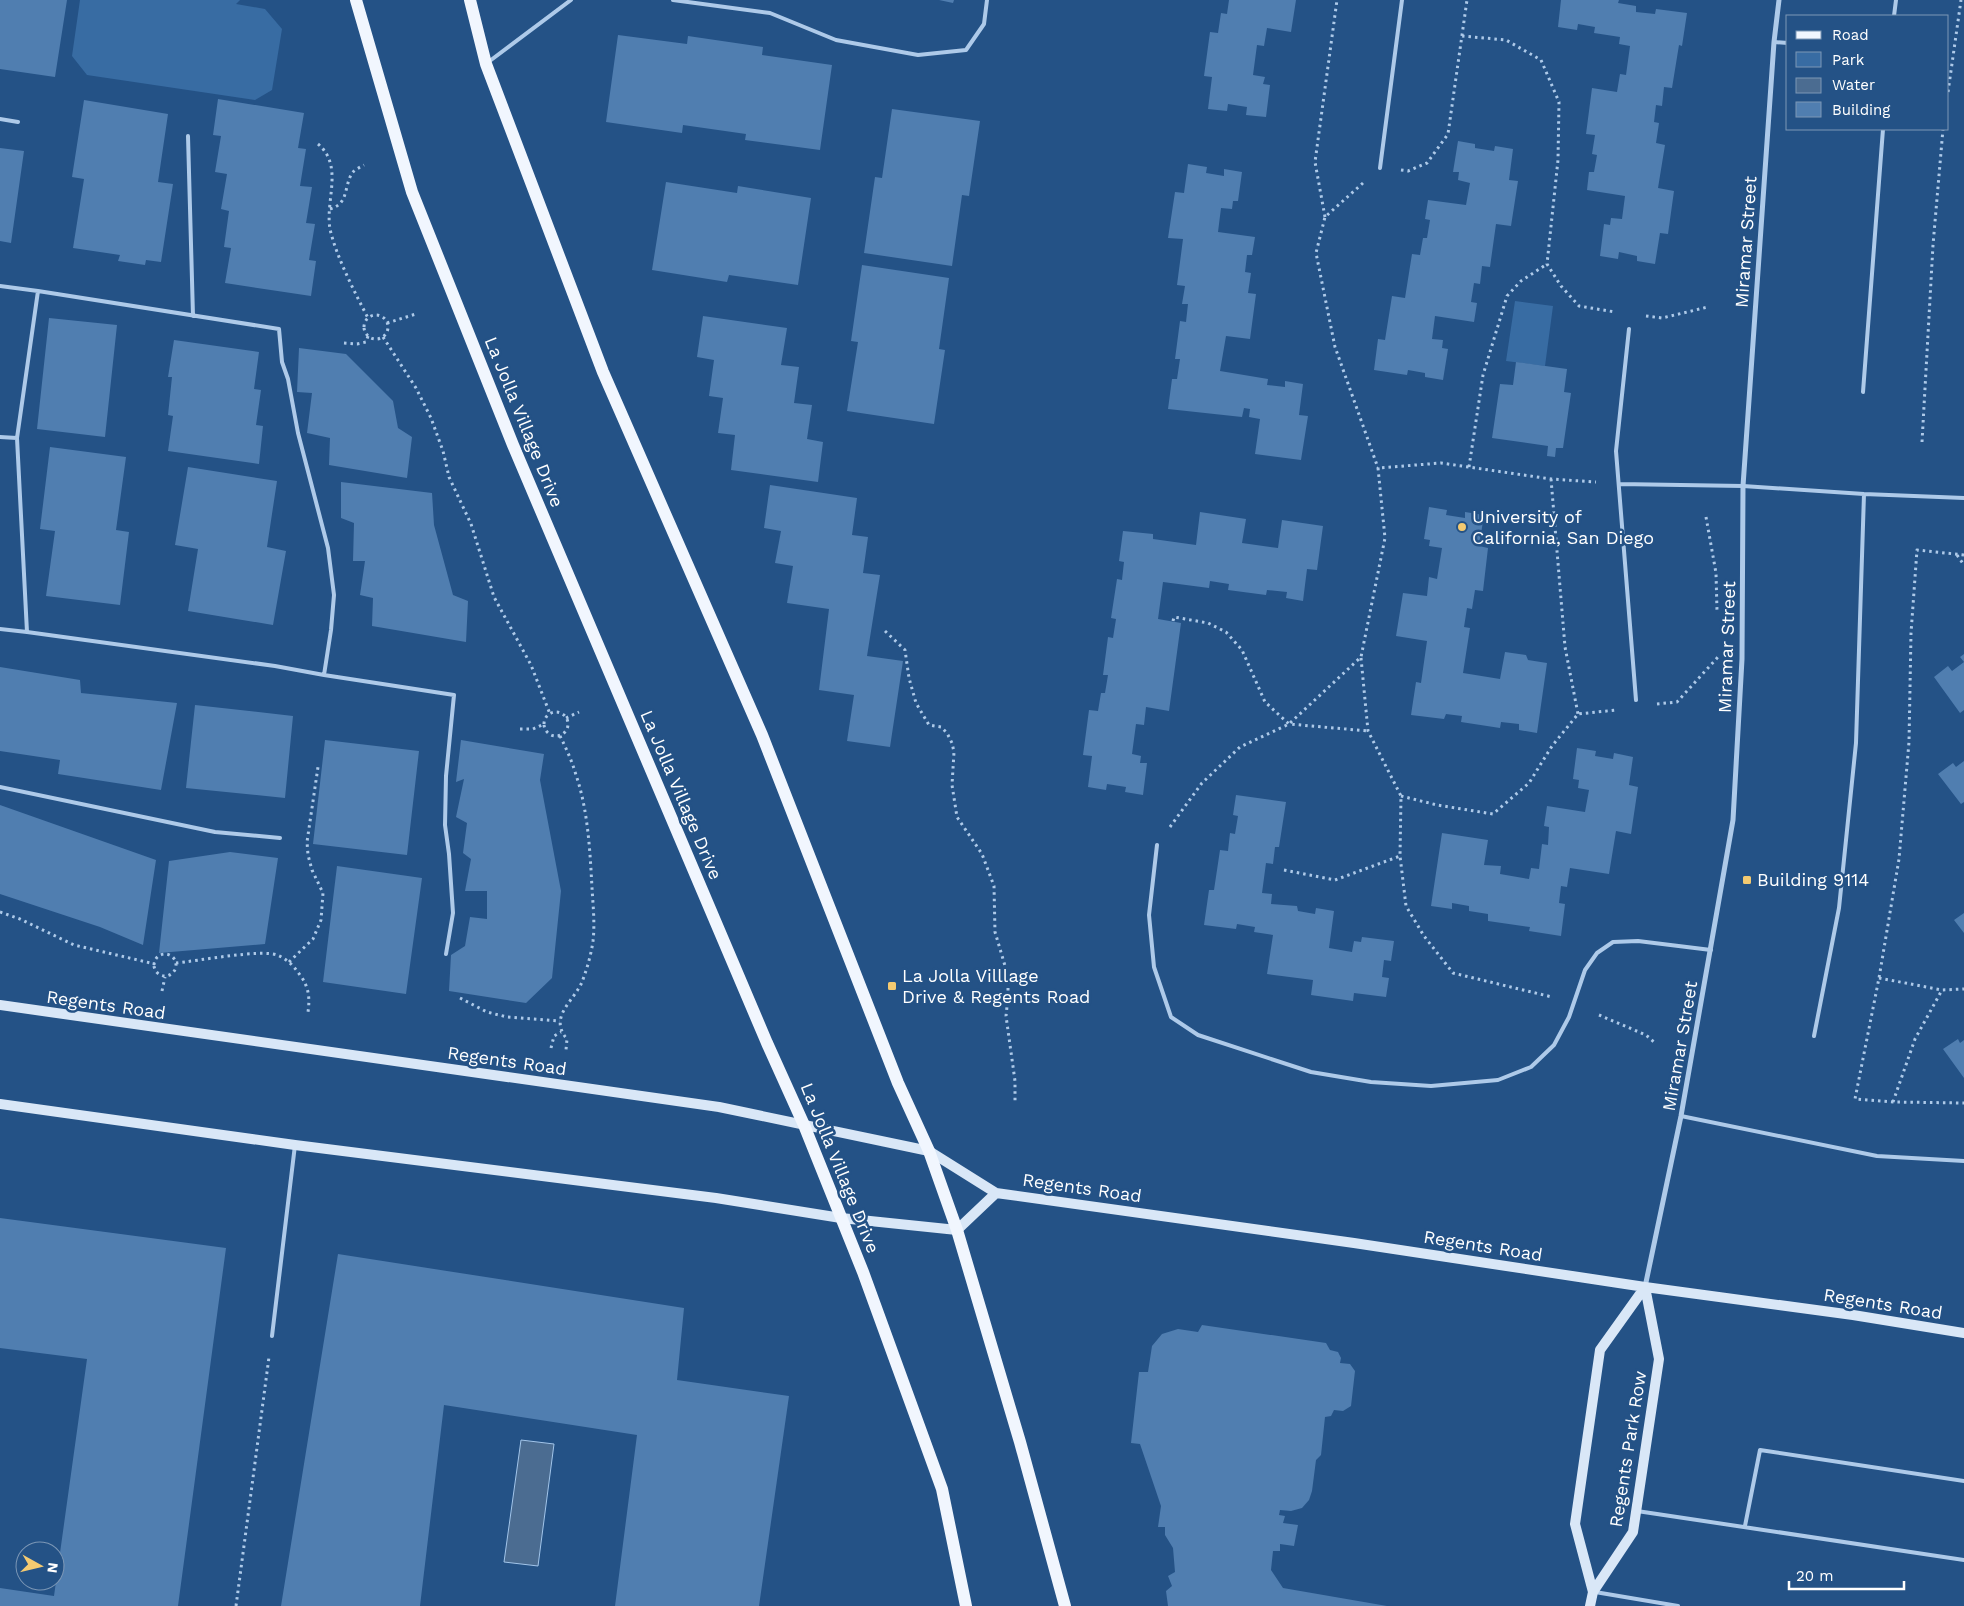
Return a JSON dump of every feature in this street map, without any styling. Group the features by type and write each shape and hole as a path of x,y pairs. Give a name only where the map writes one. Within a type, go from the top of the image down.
{"main road":[{"name":"La Jolla Village Drive","path":"356,0 412,192 513,445 767,1043 804,1125 894,1355 942,1489 966,1606"},
{"path":"470,0 486,64 603,372 762,735 898,1083 929,1151 957,1230 1020,1442 1065,1606"},
{"name":"Regents Road","path":"0,1005 719,1107 929,1151 996,1193 1354,1243 1645,1287 1853,1315 1964,1333"},
{"path":"0,1104 295,1145 716,1198 841,1218 957,1230"},
{"name":"Regents Road","path":"957,1230 996,1193"},
{"path":"1593,1592 1574,1524 1600,1350 1645,1287"},
{"name":"Regents Park Row","path":"1590,1606 1593,1592 1633,1532 1659,1359 1645,1287"}],"street":[{"name":"Miramar Street","path":"1645,1287 1681,1116 1733,820 1742,660 1743,486 1774,42 1779,0"}],"lane":[{"path":"486,64 571,0"},
{"path":"673,0 770,13 836,40 918,55 966,50 984,24 987,0"},
{"path":"1380,168 1402,0"},
{"path":"1894,15 1896,0"},
{"path":"1774,42 1786,43"},
{"path":"0,119 18,122"},
{"path":"1863,392 1883,130"},
{"path":"188,136 192,316"},
{"path":"0,286 280,330 282,362 288,378 298,433 328,548 334,595 324,675"},
{"path":"27,632 18,438 38,291"},
{"path":"1629,329 1616,451 1636,700"},
{"path":"0,437 18,438"},
{"path":"1619,484 1743,486 1964,498"},
{"path":"1814,1036 1839,908 1856,743 1864,494"},
{"path":"0,629 275,666 454,695 447,767 445,825 453,913 446,954"},
{"path":"0,787 215,832 280,838"},
{"path":"1157,845 1149,915 1154,967 1171,1017 1198,1035 1311,1072 1371,1082 1431,1086 1498,1080 1531,1067 1554,1045 1569,1017 1585,970 1597,953 1612,942 1638,941 1711,950"},
{"path":"1681,1116 1877,1156 1964,1161"},
{"path":"272,1336 295,1145"},
{"path":"1746,1526 1760,1450 1964,1481"},
{"path":"1636,1511 1964,1560"},
{"path":"1593,1592 1678,1606"}],"path":[{"path":"1337,0 1315,162 1325,217 1316,253 1335,347 1378,468 1385,538 1361,657 1368,732 1401,796 1400,856 1406,906 1424,936 1453,973 1553,997"},
{"path":"1325,217 1380,168 1408,171 1427,163 1448,134 1467,0"},
{"path":"1949,85 1961,0"},
{"path":"1462,36 1506,40 1541,60 1559,102 1558,160 1547,264 1561,286 1580,306 1622,313"},
{"path":"1922,442 1933,245 1943,130"},
{"path":"318,144 325,150 332,166 330,229 337,250 368,318"},
{"path":"330,209 340,204 351,175 355,170 364,165"},
{"path":"1469,467 1483,375 1507,296 1520,281 1547,264"},
{"path":"1638,315 1662,318 1708,307"},
{"path":"387,323 416,314"},
{"path":"379,315 387,323 388,331 383,337 376,340 365,333 364,325 368,318 379,315"},
{"path":"344,343 366,342 368,336"},
{"path":"383,337 416,388 431,418 443,451 449,477 471,524 494,597 531,666 550,714"},
{"path":"1378,468 1441,463 1551,479 1619,484"},
{"path":"1551,479 1565,647 1578,714"},
{"path":"1706,517 1716,573 1717,620"},
{"path":"1964,555 1917,550 1911,633 1909,742 1899,859 1879,978 1855,1099 1893,1102 1964,1103"},
{"path":"1957,555 1964,565"},
{"path":"1173,621 1174,617 1189,619 1208,623 1226,632 1242,650 1266,702 1289,724 1368,732"},
{"path":"885,631 905,650 909,678 920,712 929,725 941,727 947,733 952,743 954,752 952,785 957,817 982,854 994,886 995,932 1008,976 1006,1016 1015,1081 1015,1104"},
{"path":"1653,705 1677,702 1718,657 1718,648"},
{"path":"1157,845 1202,783 1240,747 1289,724 1361,657"},
{"path":"1401,796 1437,805 1493,814 1528,783 1552,746 1578,714 1623,709"},
{"path":"566,718 579,712"},
{"path":"557,713 566,718 568,727 560,736 548,734 544,724 546,716 557,713"},
{"path":"520,728 538,728 544,724"},
{"path":"560,736 576,773 581,790 590,858 594,917 593,940 589,962 581,984 563,1011 560,1021 562,1032 567,1038 566,1050"},
{"path":"289,962 313,939 321,920 323,893 312,870 307,842 318,767"},
{"path":"1284,870 1335,880 1400,856"},
{"path":"0,912 20,919 74,945 155,964"},
{"path":"176,963 276,954 289,962 306,982 310,1000 308,1012"},
{"path":"163,955 173,957 176,963 174,972 165,976 156,971 155,964 158,958 163,955"},
{"path":"162,991 165,976"},
{"path":"1879,978 1942,990 1964,989"},
{"path":"1893,1102 1914,1039 1942,990"},
{"path":"460,998 487,1012 507,1017 560,1021"},
{"path":"1599,1015 1646,1035 1654,1042"},
{"path":"551,1048 554,1036 562,1032"},
{"path":"236,1606 272,1336"}],"green space":[{"path":"80,0 240,0 236,4 265,9 282,29 272,90 255,100 87,75 72,56"},
{"path":"1515,301 1553,306 1545,366 1506,361"}],"water":[{"path":"521,1440 554,1444 538,1566 504,1562"}],"building":[{"path":"0,0 67,0 55,77 0,69"},
{"path":"939,0 954,0 953,3"},
{"path":"1229,0 1296,0 1291,32 1267,28 1264,46 1257,45 1253,75 1265,77 1263,84 1270,85 1266,117 1246,115 1247,107 1228,104 1227,111 1208,109 1212,77 1204,76 1210,32 1218,33 1221,13 1227,14"},
{"path":"1561,0 1619,0 1618,3 1636,6 1636,12 1655,14 1656,9 1687,13 1682,46 1679,45 1672,88 1664,87 1662,106 1656,105 1654,122 1659,123 1656,143 1665,145 1658,188 1674,191 1668,234 1660,233 1655,264 1637,261 1637,256 1619,252 1618,259 1600,256 1604,224 1610,225 1611,218 1622,219 1625,196 1587,190 1589,172 1594,172 1597,155 1592,154 1595,135 1586,134 1592,88 1617,92 1620,74 1626,75 1630,46 1619,44 1620,37 1594,33 1595,27 1578,24 1577,30 1558,27"},
{"path":"618,35 687,44 688,36 763,47 762,55 832,65 820,150 745,140 746,134 683,125 682,133 606,122"},
{"path":"218,99 304,113 298,148 306,149 300,186 312,187 306,223 315,224 309,260 316,261 311,296 225,283 231,248 224,247 229,211 221,209 227,174 215,172 221,136 213,135"},
{"path":"84,100 168,114 158,182 173,184 161,262 146,260 145,265 118,261 120,255 73,248 84,179 72,177"},
{"path":"892,109 980,121 969,196 962,195 952,266 864,253 875,177 882,178"},
{"path":"1458,141 1475,144 1475,148 1494,151 1495,146 1513,149 1509,180 1518,181 1511,226 1496,224 1490,267 1482,266 1480,284 1474,283 1471,302 1477,303 1474,322 1435,316 1432,339 1443,340 1442,348 1448,349 1443,380 1425,377 1425,373 1408,370 1407,375 1374,370 1378,339 1385,340 1392,296 1405,298 1412,254 1420,255 1423,238 1427,238 1430,220 1425,219 1428,200 1466,205 1470,183 1458,180 1459,172 1453,172"},
{"path":"0,148 24,151 11,243 0,241"},
{"path":"1188,164 1207,167 1206,173 1224,176 1224,169 1242,172 1238,201 1233,201 1232,209 1221,208 1218,232 1255,237 1252,255 1247,255 1245,272 1251,273 1248,293 1256,294 1250,339 1226,336 1220,371 1268,379 1267,385 1285,387 1285,381 1303,384 1299,415 1308,416 1301,460 1255,454 1260,419 1249,417 1250,409 1244,408 1242,417 1168,409 1172,379 1177,379 1180,359 1175,359 1180,321 1186,322 1188,304 1182,304 1185,286 1177,285 1183,239 1168,238 1175,192 1184,193"},
{"path":"666,182 737,193 738,186 811,198 798,285 729,275 727,282 652,270"},
{"path":"862,265 949,278 939,349 945,350 934,424 847,411 858,342 851,341"},
{"path":"703,316 787,328 781,365 799,367 794,403 812,405 807,439 823,442 818,482 731,470 735,435 718,433 723,398 709,396 714,360 697,357"},
{"path":"49,318 117,325 105,437 37,429"},
{"path":"174,340 259,352 254,389 261,390 256,425 263,426 259,464 168,451 173,416 168,415 172,377 168,377"},
{"path":"299,348 346,354 393,401 398,428 412,437 407,478 329,465 330,438 307,433 312,393 297,392"},
{"path":"1516,362 1567,369 1564,392 1571,393 1563,448 1556,448 1555,457 1547,456 1548,446 1492,438 1500,384 1513,385"},
{"path":"50,447 126,457 116,530 129,532 120,605 46,596 55,531 40,529"},
{"path":"188,467 277,481 267,547 286,551 273,625 188,611 198,549 175,545"},
{"path":"341,482 432,493 434,525 453,595 468,601 466,642 372,626 373,598 360,595 365,561 353,561 354,523 341,518"},
{"path":"770,485 857,498 852,535 868,537 863,573 880,575 867,656 903,661 890,747 847,741 854,695 819,690 829,609 787,603 793,566 775,563 781,531 764,528"},
{"path":"1429,507 1447,510 1446,515 1465,518 1465,512 1484,515 1479,546 1488,548 1483,591 1475,590 1472,609 1467,608 1464,627 1470,628 1463,673 1500,679 1505,652 1526,655 1528,660 1547,663 1537,733 1519,730 1519,724 1501,722 1500,728 1461,722 1462,716 1446,714 1444,719 1411,715 1416,682 1421,683 1427,641 1396,636 1403,593 1427,596 1429,577 1437,579 1442,548 1429,546 1430,540 1424,539"},
{"path":"1200,512 1246,519 1242,543 1278,548 1282,520 1323,526 1317,570 1307,569 1303,601 1286,598 1287,592 1267,590 1266,595 1228,590 1229,584 1210,581 1209,588 1163,582 1158,619 1181,623 1169,711 1146,707 1144,725 1136,724 1132,754 1141,756 1140,763 1147,763 1143,795 1125,792 1126,787 1107,784 1106,790 1088,787 1092,756 1083,755 1089,710 1098,711 1101,693 1105,693 1108,675 1103,675 1108,637 1113,638 1116,619 1111,618 1117,579 1122,580 1124,562 1119,561 1123,531 1153,534 1153,539 1196,545"},
{"path":"1964,654 1964,662 1960,657"},
{"path":"1964,662 1964,710 1960,713 1934,677 1948,666 1952,671"},
{"path":"0,667 80,680 81,693 177,703 161,790 58,774 60,760 0,751"},
{"path":"195,705 293,716 285,798 186,788"},
{"path":"325,740 419,751 407,855 313,844"},
{"path":"461,740 544,754 540,780 561,891 552,978 526,1003 449,991 451,955 465,946 470,917 487,919 487,891 465,891 471,859 463,853 467,823 456,817 464,779 456,782"},
{"path":"1577,748 1596,751 1595,756 1613,759 1614,753 1633,757 1629,785 1638,787 1631,834 1616,831 1609,874 1570,868 1567,887 1561,886 1559,903 1565,904 1561,936 1529,931 1530,927 1488,921 1488,914 1469,911 1469,906 1452,903 1452,909 1431,906 1442,833 1488,840 1484,865 1501,866 1500,874 1529,879 1531,868 1539,869 1542,844 1548,845 1549,827 1544,826 1547,806 1585,812 1589,790 1578,788 1579,780 1573,779"},
{"path":"1964,761 1964,802 1961,804 1938,774 1953,763 1956,767"},
{"path":"1236,795 1286,802 1279,847 1275,847 1273,864 1266,863 1262,893 1272,894 1271,904 1297,906 1298,911 1315,914 1316,908 1334,911 1329,948 1352,952 1354,941 1361,942 1362,937 1394,941 1391,961 1384,960 1382,977 1389,978 1386,997 1354,993 1353,1001 1311,995 1313,980 1267,974 1273,935 1254,932 1255,927 1237,924 1236,929 1204,925 1209,890 1214,890 1220,850 1228,851 1230,833 1235,834 1238,816 1233,815"},
{"path":"0,805 156,860 143,945 100,927 0,894"},
{"path":"230,852 278,858 265,944 159,953 169,861"},
{"path":"337,866 422,878 406,994 323,982"},
{"path":"1964,913 1964,933 1954,920"},
{"path":"1958,1039 1960,1043 1964,1040 1964,1078 1943,1049"},
{"path":"0,1218 226,1248 178,1606 0,1606 0,1588 54,1596 55,1591 65,1591 65,1541 62,1541 87,1359 0,1348"},
{"path":"338,1254 684,1308 677,1380 789,1396 759,1606 615,1606 637,1435 444,1405 420,1606 281,1606"},
{"path":"1202,1325 1326,1343 1330,1350 1338,1352 1341,1358 1340,1363 1350,1364 1355,1371 1351,1406 1343,1411 1334,1410 1331,1416 1325,1417 1321,1455 1316,1460 1309,1500 1302,1508 1291,1511 1280,1510 1279,1515 1285,1516 1283,1523 1298,1525 1294,1546 1280,1544 1280,1551 1273,1551 1271,1570 1283,1588 1387,1606 1168,1606 1166,1591 1172,1586 1168,1576 1175,1572 1173,1548 1165,1535 1165,1527 1158,1527 1161,1506 1140,1444 1131,1443 1139,1372 1148,1372 1152,1346 1162,1334 1178,1329 1198,1332"}],"place":[{"name":"University of California, San Diego","path":"1462,527"},
{"name":"Building 9114","path":"1747,880"},
{"name":"La Jolla Villlage Drive & Regents Road","path":"892,986"}]}
